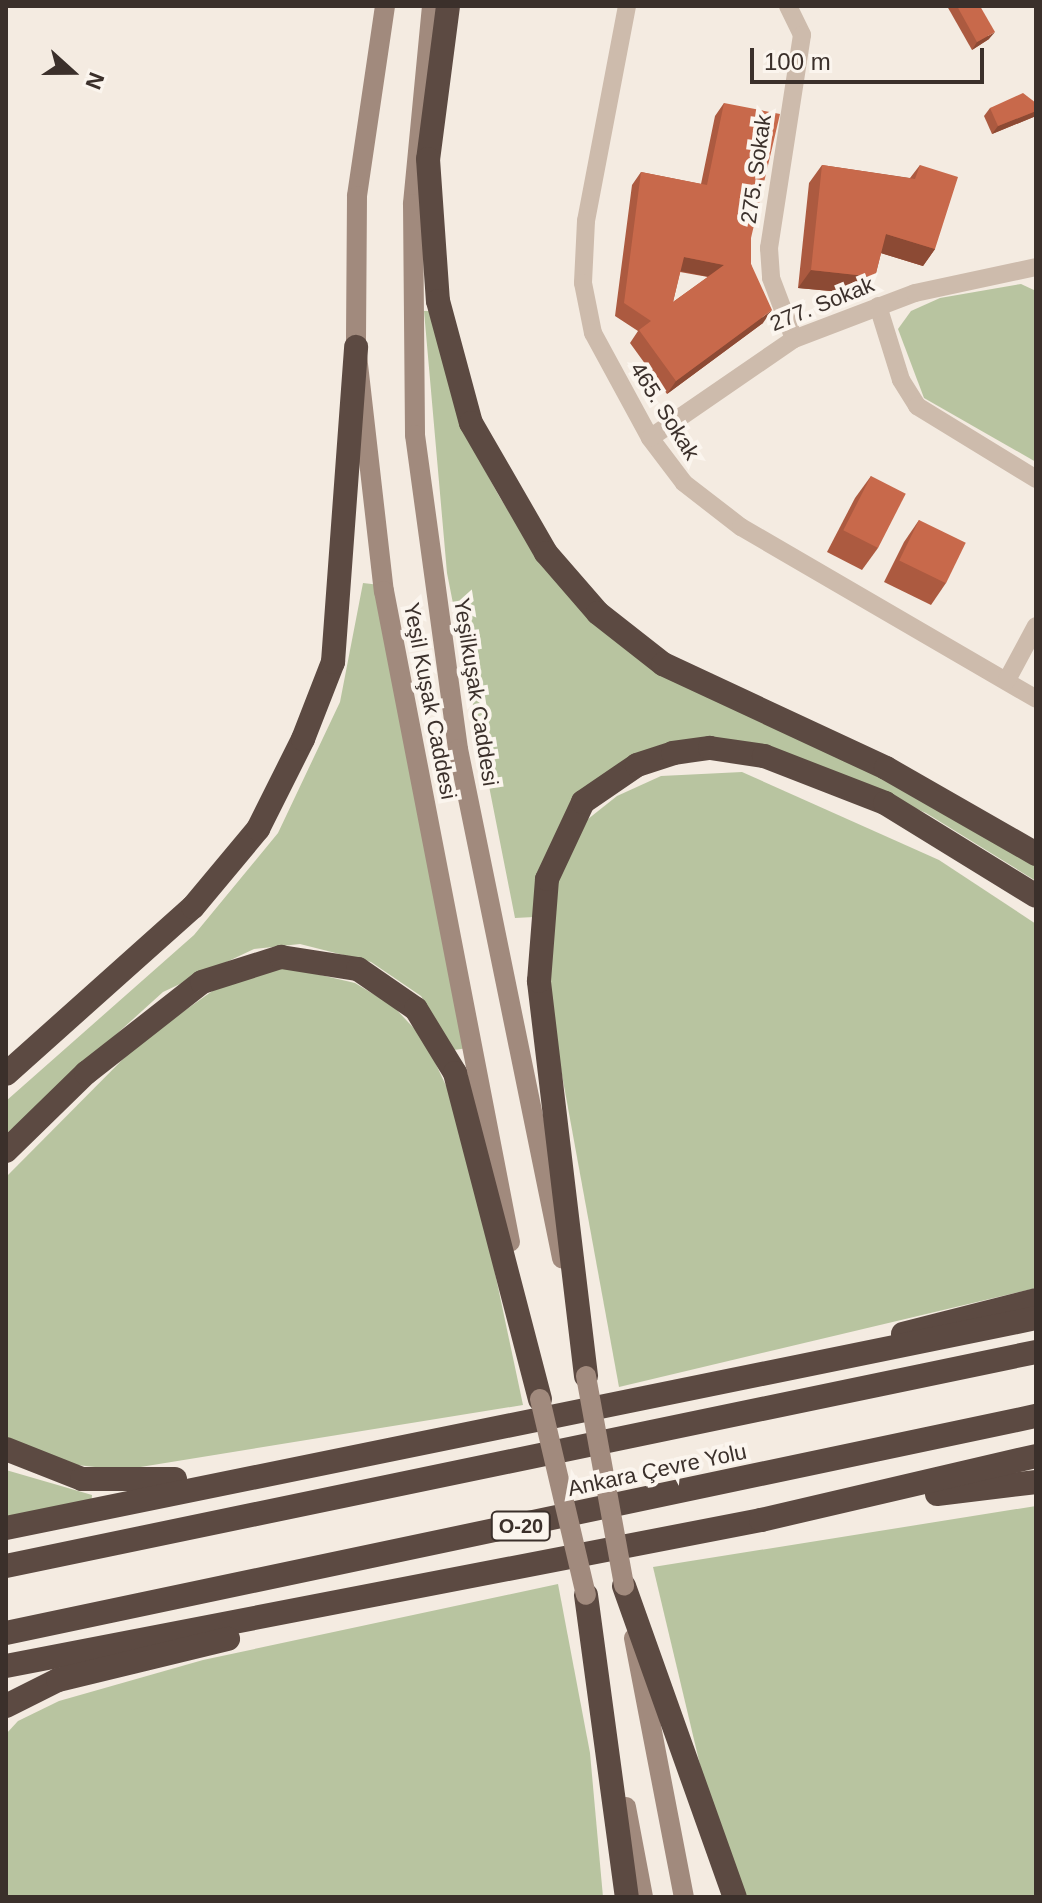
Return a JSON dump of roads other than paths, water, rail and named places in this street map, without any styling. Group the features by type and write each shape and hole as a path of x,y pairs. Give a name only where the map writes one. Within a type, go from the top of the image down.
{"highway":[{"path":"448,6 428,159 438,301 471,423 546,553 598,613 663,664 886,768 1036,854"},
{"path":"6,1074 193,907 258,829 303,739 333,662 356,347"},
{"path":"586,1376 539,981 547,879 583,802 637,765 673,753 710,748 764,756 885,803 1036,896"},
{"path":"6,1151 135,1031 221,972 301,956 365,972 416,1009 455,1073 540,1399"},
{"path":"692,1389 1036,1300"},
{"path":"6,1528 1036,1318"},
{"name":"Ankara Çevre Yolu","path":"6,1566 1036,1352"},
{"name":"Ankara Çevre Yolu","path":"6,1633 1036,1416"},
{"path":"6,1449 54,1473 121,1483 399,1448"},
{"path":"6,1666 761,1520 1036,1456"},
{"path":"761,1520 1036,1482"},
{"path":"6,1706 58,1680 520,1568"},
{"path":"624,1586 735,1897"},
{"path":"586,1595 627,1897"}],"main road":[{"name":"Yeşil Kuşak Caddesi","path":"385,6 357,196 356,347 384,591 540,1399 586,1595 643,1897"},
{"name":"Yeşilkuşak Caddesi","path":"432,6 413,204 411,368 422,499 458,749 586,1376 684,1897"}],"street":[{"name":"465. Sokak","path":"627,6 586,221 583,283 593,333 650,438 684,483 741,527 1036,699"},
{"name":"275. Sokak","path":"788,6 802,35 769,248 771,278 794,339"},
{"name":"277. Sokak","path":"650,438 794,339 878,306 1036,267"},
{"path":"878,306 901,380 917,406 1036,479"},
{"path":"1007,680 1036,626"}]}
